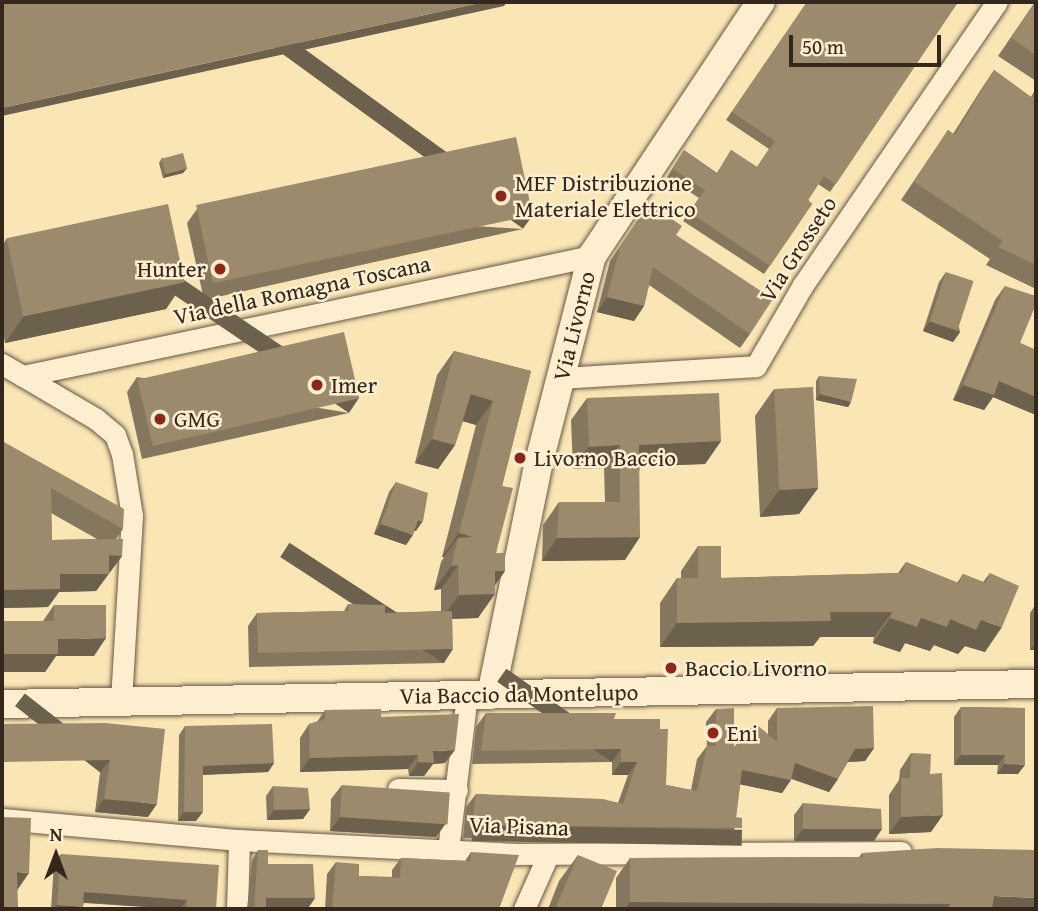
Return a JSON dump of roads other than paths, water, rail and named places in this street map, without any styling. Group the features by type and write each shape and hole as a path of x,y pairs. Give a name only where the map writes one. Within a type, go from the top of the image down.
{"street":[{"name":"Via Livorno","path":"479,695 506,610 592,256 761,2"},
{"name":"Via Grosseto","path":"561,378 756,366 803,285 997,2"},
{"name":"Via della Romagna Toscana","path":"23,376 592,256"},
{"path":"2,364 96,419 115,435 122,454 132,516 121,702"},
{"name":"Via Baccio da Montelupo","path":"2,704 1036,684"},
{"path":"448,850 457,790 479,695"},
{"path":"398,789 457,790"},
{"name":"Via Pisana","path":"2,819 239,840 548,855 927,851"},
{"path":"237,909 239,840"},
{"path":"524,909 548,855"}],"place":[{"name":"MEF Distribuzione Materiale Elettrico","path":"501,196"},
{"name":"Hunter","path":"220,269"},
{"name":"Imer","path":"317,385"},
{"name":"GMG","path":"160,419"},
{"name":"Livorno Baccio","path":"520,458"},
{"name":"Baccio Livorno","path":"671,668"},
{"name":"Eni","path":"713,733"}]}
